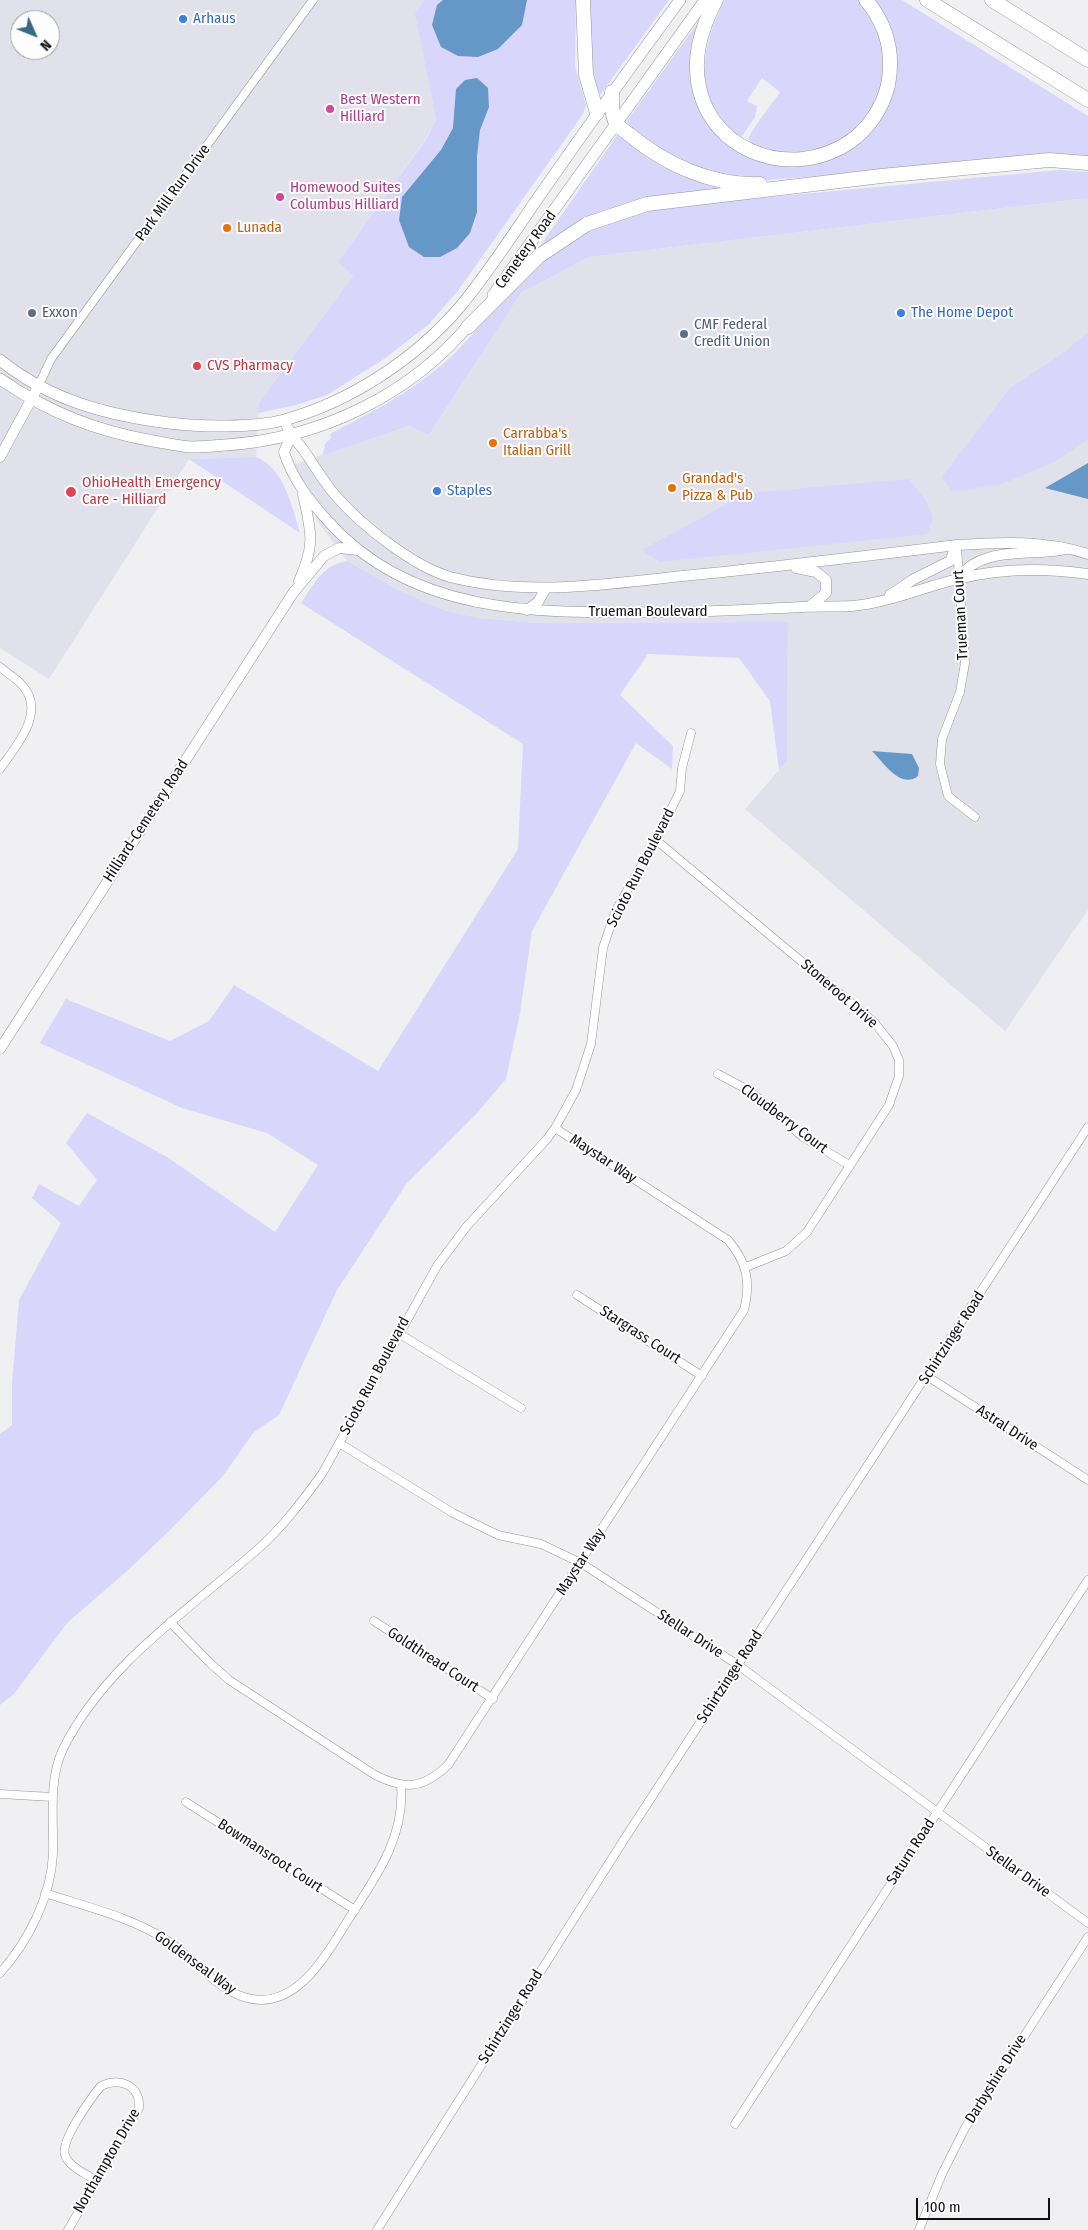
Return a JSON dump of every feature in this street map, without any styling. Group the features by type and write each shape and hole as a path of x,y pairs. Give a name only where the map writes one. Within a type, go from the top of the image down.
{"highway":[{"path":"583,0 586,75 597,113"},
{"path":"716,0 702,34 698,52 697,69 705,102 714,120 736,142 760,154 788,160 809,159 837,150 868,125 884,98 890,67 889,46 885,30 866,0"},
{"path":"927,0 1088,100"},
{"path":"992,0 1088,60"},
{"path":"612,92 612,110 616,124 642,145 659,155 683,168 717,180 742,184 881,176"},
{"path":"468,327 539,256 587,224 646,204 881,176 1048,160 1088,163"}],"main road":[{"name":"Cemetery Road","path":"0,360 38,387 76,403 127,418 185,425 258,423 284,420 360,388 395,367 428,341 474,288 612,92 680,0"},
{"name":"Cemetery Road","path":"0,379 31,400 72,420 124,436 191,447 258,443 290,436 360,410 388,394 425,368 468,327 705,0"},
{"path":"0,457 38,387"},
{"name":"Trueman Boulevard","path":"284,420 290,436 302,448 336,496 365,526 402,553 448,576 494,586 546,588 770,567 958,545 1009,542 1068,548 1088,554"},
{"name":"Trueman Boulevard","path":"290,436 284,452 303,492 333,527 358,550 397,574 439,594 491,606 590,613 694,612 853,606 882,600 958,578 1013,570 1053,570 1088,574"},
{"name":"Hilliard-Cemetery Road","path":"293,593 311,548 312,535 303,492"},
{"path":"882,600 914,579 950,561 958,545"},
{"name":"Hilliard-Cemetery Road","path":"0,1049 293,593 324,556 339,548 358,550"},
{"path":"958,578 967,567 990,557 1044,554 1068,548"},
{"path":"770,567 807,569 821,575 827,584 826,594 810,607"},
{"path":"527,610 538,602 546,588"}],"street":[{"name":"Park Mill Run Drive","path":"38,387 51,359 313,0"},
{"name":"Trueman Court","path":"958,545 958,578 963,620 965,663 960,692 942,739 940,764 948,796 974,817"},
{"path":"0,667 21,684 28,696 31,710 29,723 0,769"},
{"name":"Scioto Run Boulevard","path":"0,1973 16,1954 24,1940 45,1893 53,1856 52,1797 63,1750 90,1706 115,1676 170,1622 260,1548 306,1497 339,1444 436,1266 467,1226 555,1128 576,1090 591,1044 603,948 615,912 656,840 680,791 682,768 691,733"},
{"name":"Stoneroot Drive","path":"656,840 874,1022 893,1046 899,1060 899,1076 889,1105 807,1232 786,1251 746,1267"},
{"name":"Cloudberry Court","path":"718,1074 750,1091 803,1137 849,1165"},
{"name":"Schirtzinger Road","path":"377,2230 582,1906 1088,1127"},
{"name":"Maystar Way","path":"401,1786 428,1780 448,1765 493,1699 744,1310 748,1289 746,1267 738,1252 716,1231 555,1128"},
{"name":"Stargrass Court","path":"577,1295 702,1376"},
{"path":"398,1333 521,1408"},
{"name":"Astral Drive","path":"927,1376 1088,1480"},
{"name":"Stellar Drive","path":"339,1444 453,1513 498,1535 541,1544 581,1562 738,1665 936,1813 1088,1923"},
{"name":"Saturn Road","path":"735,2124 1088,1580"},
{"name":"Goldthread Court","path":"374,1621 493,1699"},
{"path":"170,1622 209,1662 248,1694 375,1775 401,1786"},
{"name":"Goldenseal Way","path":"45,1893 113,1914 147,1928 170,1942 230,1990 244,1996 259,1999 282,1996 309,1976 321,1962 388,1856 398,1826 401,1786"},
{"path":"0,1794 52,1797"},
{"name":"Bowmansroot Court","path":"186,1802 355,1910"},
{"name":"Darbyshire Drive","path":"920,2230 942,2174 965,2128 1088,1937"},
{"name":"Northampton Drive","path":"68,2230 95,2180 139,2108 138,2096 132,2087 122,2081 110,2081 101,2086 94,2094 66,2140 64,2154 72,2164 95,2180"}],"shaded area":[{"path":"0,0 425,0 416,14 436,119 427,137 338,262 353,276 259,403 256,457 189,459 49,679 0,648"},
{"path":"425,0 576,0 575,66 586,105 583,114 457,292 428,325 384,359 327,395 296,405 258,413 259,403 353,276 338,262 427,138 436,119 415,13"},
{"path":"443,0 527,0 522,25 498,49 478,57 458,56 441,47 432,25 437,5"},
{"path":"590,0 669,0 600,95 593,72"},
{"path":"725,0 858,0 872,18 882,39 885,54 885,70 875,102 855,130 842,141 828,149 812,153 775,152 755,145 748,139 759,120 780,92 762,78 747,101 757,106 755,117 742,136 731,129 713,105 707,91 705,75 705,60 712,29"},
{"path":"872,0 902,0 1088,116 1088,158 750,181 690,168 643,140 626,122 699,21 702,22 697,97 740,150 820,162 839,155 857,143 893,89"},
{"path":"477,78 488,88 489,107 480,130 477,156 477,212 470,233 457,248 440,257 424,257 409,247 399,220 402,197 441,150 453,128 456,89 465,80"},
{"path":"618,134 647,156 675,171 705,182 741,189 642,203 542,247 540,246"},
{"path":"1059,170 1088,172 1088,198 589,257 521,293 429,435 409,426 323,455 325,444 331,438 330,434 412,388 437,369 462,346 530,269 562,245 598,227 635,215 674,206"},
{"path":"1088,198 1088,910 1005,1031 745,809 787,761 788,622 535,623 479,618 443,610 401,591 347,561 318,522 295,464 409,426 429,435 521,293 589,257"},
{"path":"1088,332 1088,439 1056,461 1000,485 952,491 942,477 1010,388 1062,354"},
{"path":"256,457 266,462 274,470 286,489 300,533 189,459"},
{"path":"1088,463 1088,499 1045,488"},
{"path":"909,479 927,502 933,519 927,534 660,562 642,550 747,493"},
{"path":"347,561 401,591 443,610 479,618 535,623 788,622 787,761 779,770 770,701 739,658 648,654 620,695 673,746 672,769 636,743 532,931 520,1013 506,1079 477,1113 407,1183 337,1290 279,1415 254,1432 222,1477 167,1533 67,1623 14,1694 0,1705 0,1434 12,1425 12,1384 19,1300 61,1223 32,1198 39,1184 79,1206 97,1180 66,1143 87,1113 167,1157 275,1232 318,1165 267,1133 182,1108 40,1043 66,999 170,1041 209,1021 234,985 378,1071 518,849 523,744 301,603 319,576 338,563"},
{"path":"872,751 912,754 919,768 918,776 905,780 899,777"}],"place":[{"name":"Arhaus","path":"183,19"},
{"name":"Best Western Hilliard","path":"330,109"},
{"name":"Homewood Suites Columbus Hilliard","path":"280,197"},
{"name":"Lunada","path":"227,228"},
{"name":"Exxon","path":"32,313"},
{"name":"The Home Depot","path":"901,313"},
{"name":"CMF Federal Credit Union","path":"684,334"},
{"name":"CVS Pharmacy","path":"197,366"},
{"name":"Carrabba's Italian Grill","path":"493,443"},
{"name":"Grandad's Pizza & Pub","path":"672,488"},
{"name":"Staples","path":"437,491"},
{"name":"OhioHealth Emergency Care - Hilliard","path":"71,492"}]}
